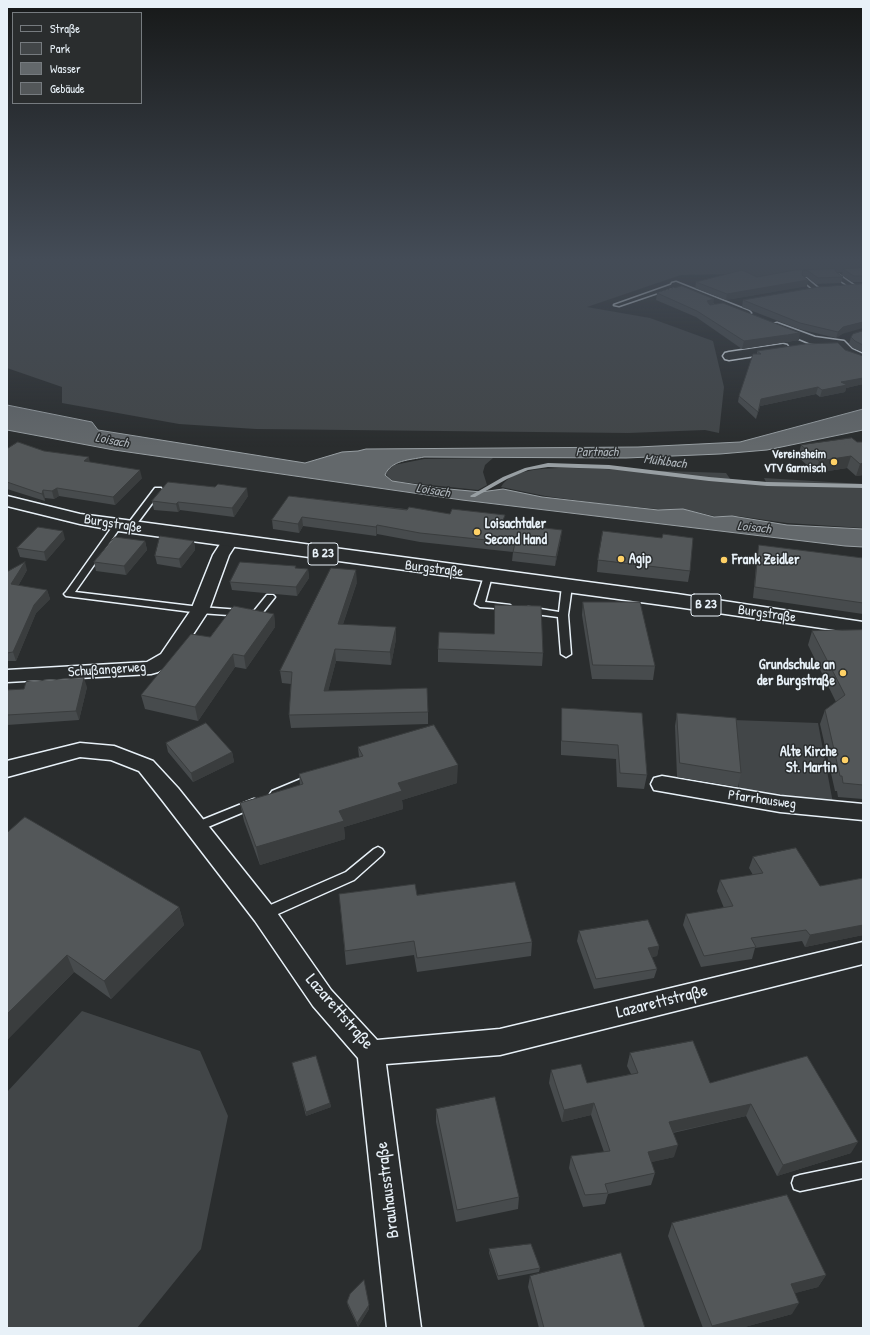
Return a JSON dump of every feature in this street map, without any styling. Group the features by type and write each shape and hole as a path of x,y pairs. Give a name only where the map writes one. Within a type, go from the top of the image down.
{"main road":[{"name":"Burgstraße","path":"7,501 80,519 124,526 863,628"}],"street":[{"path":"768,322 813,340 843,340"},
{"path":"729,356 843,340"},
{"path":"843,340 848,352 863,358"},
{"name":"Schußangerweg","path":"7,676 151,668 168,658 200,610 221,555 230,541"},
{"name":"Lazarettstraße","path":"7,769 80,750 114,753 146,766 170,794 264,914 322,998 371,1053 500,1042 750,980 863,954"},
{"name":"Pfarrhausweg","path":"662,784 780,804 863,812"},
{"name":"Brauhausstraße","path":"371,1053 404,1328"}],"lane":[{"path":"158,490 124,526 70,594 200,610 257,614 270,597"},
{"path":"488,576 480,604 563,615"},
{"path":"566,654 563,615 567,586"},
{"path":"196,827 320,775"},
{"path":"264,914 350,876 378,852"},
{"path":"800,1183 863,1170"}],"green space":[{"path":"7,322 662,322 713,341 724,387 719,433 705,430 628,433 256,429 179,424 62,403 62,387 7,368"},
{"path":"493,458 485,465 483,472 487,485 478,490 392,481 386,474 394,465 424,459"},
{"path":"555,468 726,473 731,480 766,482 764,478 863,484 863,528 787,523 738,516 714,516 683,509 658,509 603,504 545,496 501,487 506,480 523,472"},
{"path":"733,720 818,723 833,803 739,789"},
{"path":"82,1011 200,1051 228,1116 201,1249 137,1328 7,1328 7,1092"}],"water":[{"path":"7,405 92,422 98,430 305,463 342,452 366,449 638,447 740,442 863,409 863,430 767,450 720,454 626,458 424,457 407,460 396,464 388,470 385,475 392,481 438,488 481,492 503,489 542,497 603,504 658,510 683,509 714,517 732,516 787,525 863,529 863,547 462,500 114,450 7,430"}],"building":[{"path":"715,322 773,322 800,333 744,341"},
{"path":"798,322 862,322 843,327 838,332"},
{"path":"863,331 863,345 851,337 853,334"},
{"path":"838,343 845,350 863,356 863,378 841,382 847,385 822,390 818,387 761,399 758,412 739,396 753,354 761,354 757,351 805,344"},
{"path":"852,438 857,442 863,442 863,463 860,464 851,456 819,461 801,445"},
{"path":"18,442 44,451 89,457 84,461 140,470 113,497 57,488 52,491 43,490 42,494 7,482 7,449"},
{"path":"168,482 215,487 218,484 247,488 232,508 178,502 176,504 152,501"},
{"path":"289,496 407,510 409,507 450,514 452,509 505,515 502,523 562,530 556,557 513,552 515,543 420,533 377,525 376,527 302,517 298,524 272,520"},
{"path":"38,527 63,531 44,552 17,548"},
{"path":"603,531 662,538 663,534 693,538 690,571 598,560"},
{"path":"160,536 194,541 179,559 155,556"},
{"path":"115,537 145,541 124,566 94,562"},
{"path":"759,545 863,558 863,603 755,587"},
{"path":"25,562 11,584 47,590 34,605 13,652 7,653 7,572"},
{"path":"240,562 296,566 295,568 308,569 296,587 230,582"},
{"path":"331,568 356,570 338,624 396,627 390,652 335,649 324,691 427,688 428,712 289,715 292,672 280,671"},
{"path":"583,602 640,602 655,666 593,665"},
{"path":"495,605 541,606 543,653 438,649 439,632 494,634"},
{"path":"234,606 274,614 244,656 233,654 195,707 141,695 191,634 210,637"},
{"path":"863,630 863,785 843,783 842,776 840,776 825,710 845,695 812,631"},
{"path":"84,678 76,711 7,715 7,690 24,689 26,682"},
{"path":"562,708 642,713 647,775 620,773 618,745 562,741"},
{"path":"677,713 736,718 741,773 680,763"},
{"path":"206,723 232,752 191,773 166,743"},
{"path":"434,725 458,765 398,783 402,791 339,811 344,821 256,847 240,803 303,784 299,774 363,756 358,747"},
{"path":"25,817 179,907 104,981 67,955 7,1014 7,833"},
{"path":"796,848 820,886 863,878 863,925 810,935 806,930 751,938 756,947 704,956 686,914 733,906 720,880 763,873 753,857"},
{"path":"515,882 532,942 417,958 414,941 345,951 339,894 415,884 417,895"},
{"path":"648,920 659,946 648,948 657,969 596,979 579,931"},
{"path":"693,1041 710,1083 807,1056 858,1142 783,1165 751,1104 669,1122 678,1145 648,1152 655,1173 605,1184 608,1193 585,1195 571,1156 610,1151 594,1103 564,1110 551,1070 581,1064 587,1083 638,1073 630,1053"},
{"path":"316,1056 330,1103 306,1112 292,1063"},
{"path":"495,1097 519,1197 457,1210 436,1109"},
{"path":"787,1195 826,1275 791,1284 799,1303 712,1326 672,1223"},
{"path":"531,1244 540,1268 498,1276 489,1249"},
{"path":"621,1253 645,1328 544,1328 530,1276"},
{"path":"364,1280 369,1305 357,1323 347,1302 350,1294"}],"waterway":[{"name":"Mühlbach","path":"473,496 505,478 527,469 548,465 609,467 709,479 767,484 863,486"}],"place":[{"name":"Vereinsheim VTV Garmisch","path":"834,462"},
{"name":"Loisachtaler Second Hand","path":"477,532"},
{"name":"Agip","path":"621,559"},
{"name":"Frank Zeidler","path":"724,560"},
{"name":"Grundschule an der Burgstraße","path":"843,673"},
{"name":"Alte Kirche St. Martin","path":"845,760"}],"water label":[{"name":"Loisach","path":"112,441"},
{"name":"Partnach","path":"597,453"},
{"name":"Loisach","path":"433,491"},
{"name":"Loisach","path":"754,528"}]}
